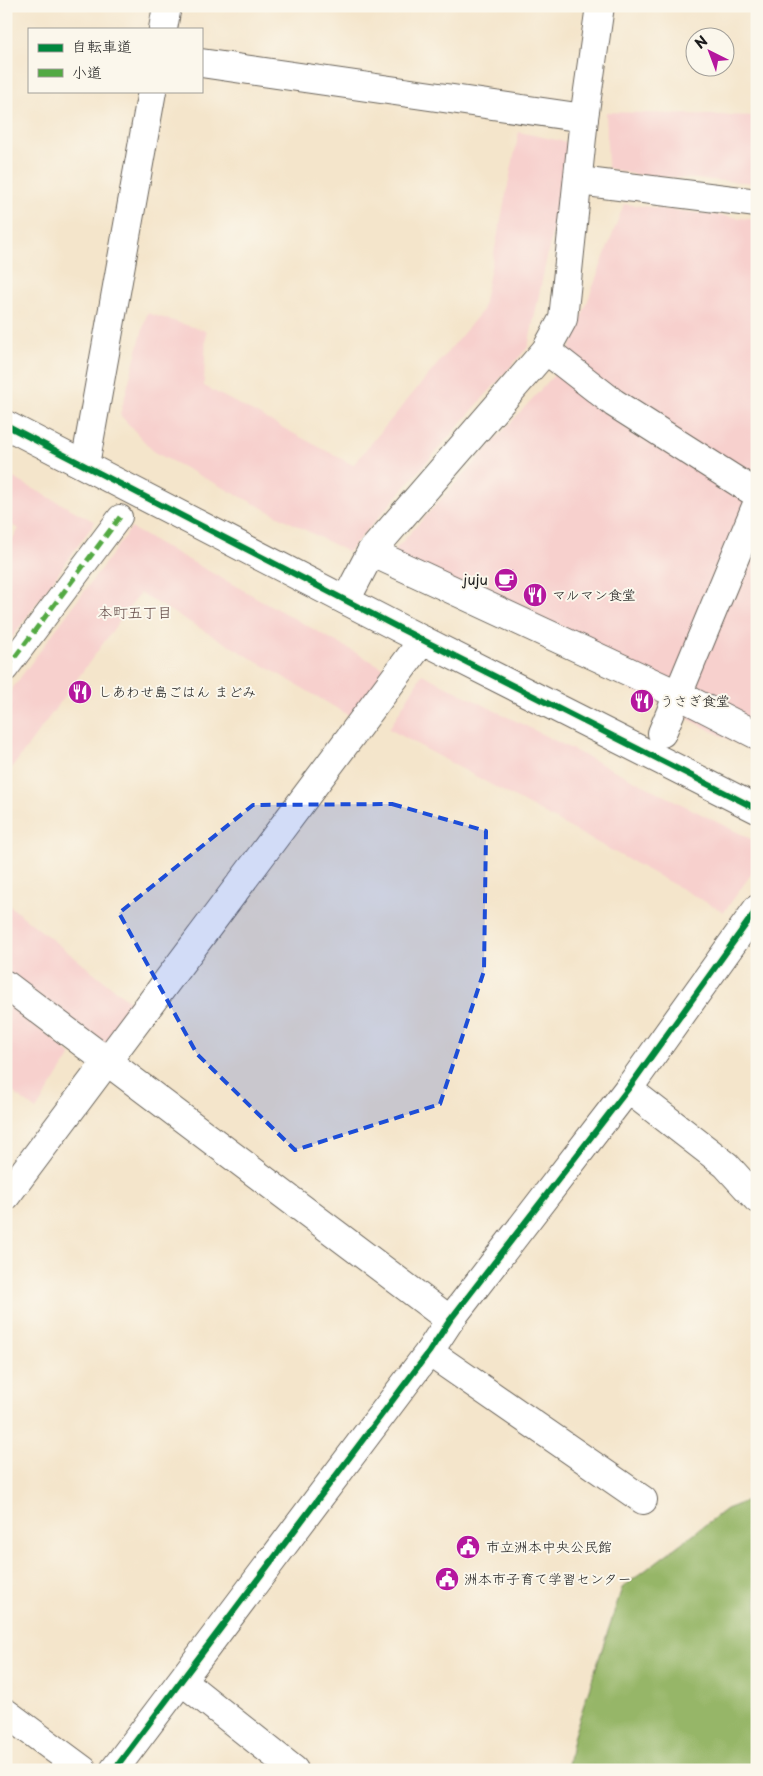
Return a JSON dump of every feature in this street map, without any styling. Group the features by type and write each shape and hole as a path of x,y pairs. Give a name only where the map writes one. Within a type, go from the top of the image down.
{"street":[{"path":"163,28 167,6"},
{"path":"346,600 371,552 546,350 564,319 584,118 600,6"},
{"path":"202,63 584,118"},
{"path":"85,465 152,92"},
{"path":"579,181 757,203"},
{"path":"546,350 614,403 757,494"},
{"path":"6,425 423,640 757,809"},
{"path":"662,733 676,694 757,504"},
{"path":"6,670 120,517"},
{"path":"371,552 676,694 757,735"},
{"path":"6,1196 423,640"},
{"path":"114,1770 429,1352 450,1320 628,1089 757,909"},
{"path":"6,985 450,1320"},
{"path":"628,1089 726,1165 757,1198"},
{"path":"429,1352 643,1500"},
{"path":"182,1681 294,1770"},
{"path":"6,1713 83,1770"}],"highlighted area":[{"path":"392,804 486,831 484,971 440,1104 295,1150 197,1054 119,913 253,805"}],"shaded area":[{"path":"606,112 757,116 757,183 636,175 608,168"},
{"path":"519,132 571,143 528,347 348,552 154,452 120,415 147,313 206,331 204,386 353,465 482,311"},
{"path":"624,204 757,220 757,754 383,563 564,364"},
{"path":"6,474 95,522 6,646 6,548 19,529 6,522"},
{"path":"131,528 389,671 350,716 140,593 6,776 6,697"},
{"path":"422,674 757,842 757,866 724,912 389,729"},
{"path":"6,903 137,1007 101,1048 6,974"},
{"path":"6,998 71,1055 36,1110 6,1087"}],"green space":[{"path":"757,1497 757,1770 567,1770 573,1738 622,1588 726,1509"}],"marked path":[{"path":"6,669 120,517"}],"cycle path":[{"path":"6,425 401,629 757,809"},
{"path":"114,1770 429,1352 450,1320 628,1089 757,909"}],"place":[{"name":"juju","path":"506,580"},
{"name":"マルマン食堂","path":"535,595"},
{"name":"しあわせ島ごはん まどみ","path":"80,692"},
{"name":"うさぎ食堂","path":"642,701"},
{"name":"市立洲本中央公民館","path":"468,1547"},
{"name":"洲本市子育て学習センター","path":"447,1579"}],"district":[{"name":"本町五丁目","path":"135,613"}]}
